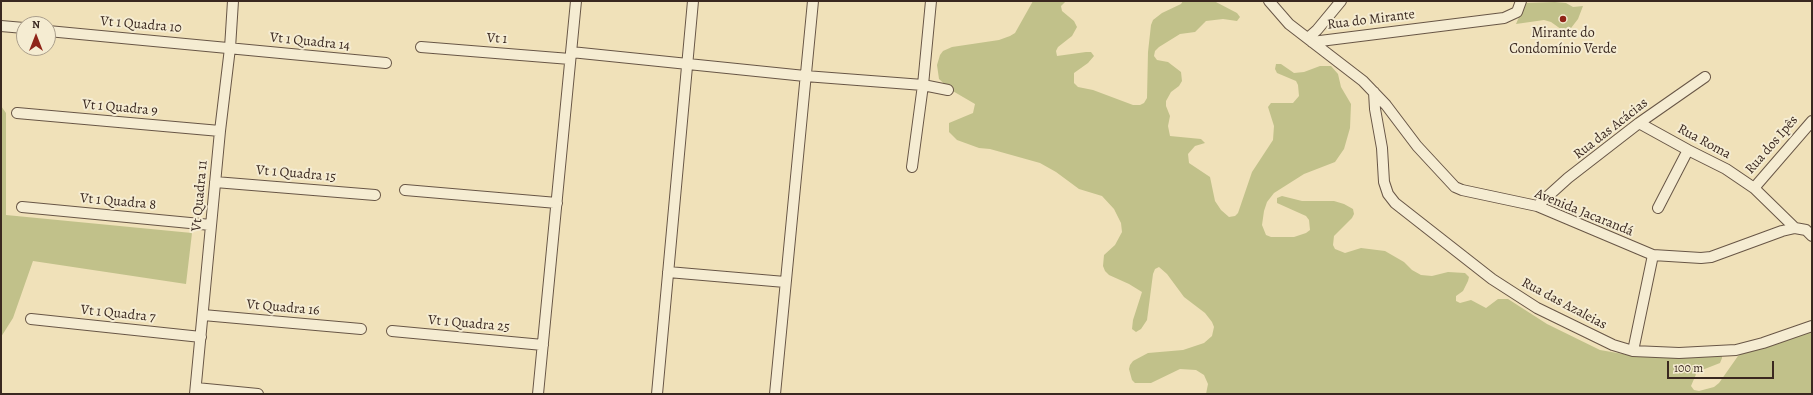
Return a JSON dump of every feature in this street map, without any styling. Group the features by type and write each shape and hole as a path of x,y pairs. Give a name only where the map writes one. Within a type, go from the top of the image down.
{"street":[{"name":"Vt Quadra 11","path":"196,391 220,131 230,48 233,1"},
{"path":"538,394 576,1"},
{"path":"657,394 694,1"},
{"path":"775,394 813,1"},
{"path":"912,167 923,86 932,1"},
{"name":"Avenida Jacarandá","path":"1269,1 1289,24 1360,78 1386,105 1417,146 1455,187 1474,193 1537,206 1653,255 1701,258 1711,257 1782,231 1795,228"},
{"path":"1310,40 1341,1"},
{"name":"Rua do Mirante","path":"1310,40 1504,18 1516,12 1521,1"},
{"path":"1,26 16,27"},
{"name":"Vt 1 Quadra 10","path":"56,32 230,48"},
{"name":"Vt 1","path":"421,47 687,63 806,76 923,86 948,90"},
{"name":"Vt 1 Quadra 14","path":"230,48 386,63"},
{"name":"Rua das Acácias","path":"1537,206 1568,178 1639,123 1705,77"},
{"path":"1374,92 1379,127"},
{"name":"Rua das Azaleias","path":"1386,105 1379,127 1386,188 1395,203 1492,279 1522,300 1560,320 1613,345 1633,351 1679,353 1736,350 1763,343 1812,326"},
{"name":"Vt 1 Quadra 9","path":"17,113 220,131"},
{"name":"Rua dos Ipês","path":"1754,188 1812,121"},
{"name":"Rua Roma","path":"1639,123 1726,169 1754,188 1795,228"},
{"path":"1658,208 1688,150"},
{"name":"Vt 1 Quadra 15","path":"215,182 375,195"},
{"path":"405,190 557,203"},
{"name":"Vt 1 Quadra 8","path":"22,207 211,225"},
{"path":"1795,228 1810,232"},
{"path":"1633,351 1653,255"},
{"path":"668,272 785,282"},
{"name":"Vt Quadra 16","path":"203,315 361,330"},
{"name":"Vt 1 Quadra 7","path":"31,319 201,337"},
{"name":"Vt 1 Quadra 25","path":"392,331 543,345"},
{"path":"196,391 258,394"}],"green space":[{"path":"1033,1 1066,1 1061,6 1062,11 1074,21 1077,27 1072,36 1058,47 1056,51 1057,56 1091,52 1094,56 1088,63 1074,73 1074,83 1078,87 1093,90 1133,105 1140,105 1144,103 1147,98 1148,52 1151,25 1153,20 1162,13 1181,4 1183,1 1214,1 1237,13 1240,17 1237,21 1223,19 1206,21 1195,32 1180,34 1159,47 1155,51 1154,56 1157,60 1168,62 1181,72 1182,81 1179,86 1171,92 1166,101 1166,106 1170,116 1168,126 1170,136 1201,139 1205,143 1195,146 1188,154 1189,163 1210,177 1215,201 1221,210 1229,217 1235,216 1238,213 1252,172 1273,140 1274,126 1268,107 1271,103 1293,103 1299,96 1296,81 1277,73 1275,69 1276,64 1281,64 1294,73 1304,72 1320,66 1331,66 1338,74 1341,87 1351,104 1350,128 1344,149 1335,162 1304,174 1274,193 1267,202 1264,211 1262,225 1266,235 1271,237 1294,237 1310,230 1309,220 1306,216 1277,203 1277,198 1282,196 1302,201 1334,201 1344,204 1353,209 1354,214 1352,218 1334,236 1333,245 1335,249 1345,253 1361,248 1385,251 1404,262 1412,270 1421,275 1432,276 1448,272 1465,273 1469,277 1468,281 1463,291 1456,296 1456,301 1460,303 1471,300 1486,308 1498,299 1508,299 1547,324 1600,350 1629,355 1722,353 1720,363 1697,372 1691,386 1694,390 1699,391 1714,387 1719,383 1738,356 1752,348 1812,330 1812,394 1206,394 1208,384 1204,375 1196,370 1180,369 1151,383 1135,383 1132,380 1129,369 1133,361 1148,353 1183,350 1204,343 1212,336 1214,327 1212,322 1205,313 1184,297 1167,274 1159,267 1155,269 1153,274 1147,320 1141,329 1136,332 1132,329 1133,320 1142,292 1109,275 1103,266 1104,255 1115,245 1122,232 1121,223 1114,209 1102,196 1079,189 1056,172 1040,163 990,149 979,148 957,140 949,132 949,123 973,113 975,104 951,90 939,79 937,65 940,55 943,51 952,47 999,40 1010,36 1015,33"},
{"path":"1525,3 1566,3 1573,7 1583,6 1578,19 1568,32 1565,32 1551,22 1544,20 1516,24"},
{"path":"1,106 6,113 6,215 192,233 186,284 33,261 13,318 1,337"}],"place":[{"name":"Mirante do Condomínio Verde","path":"1563,19"}]}
